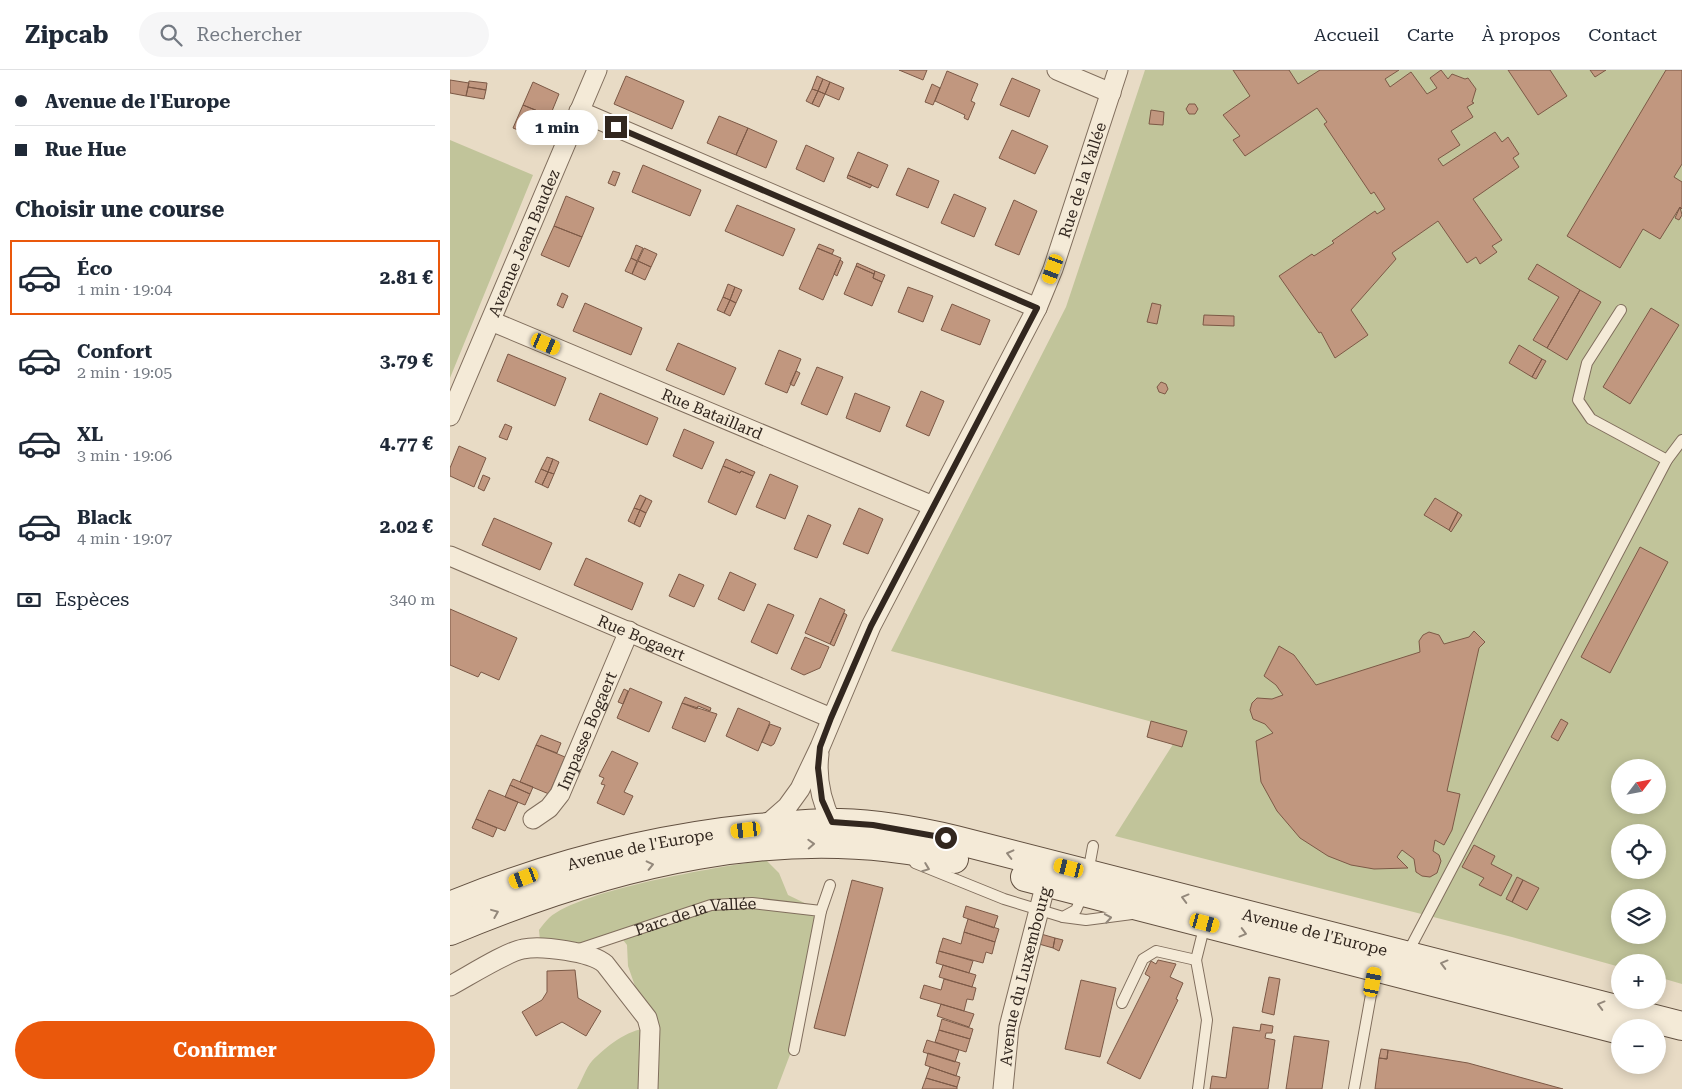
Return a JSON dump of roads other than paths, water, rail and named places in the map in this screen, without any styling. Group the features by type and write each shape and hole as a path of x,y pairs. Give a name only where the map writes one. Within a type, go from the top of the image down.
{"street":[{"name":"Avenue Jean Baudez","path":"450,416 597,70"},
{"path":"1057,70 1111,93"},
{"name":"Rue de la Vallée","path":"763,828 793,800 820,747 871,626 1037,308 1053,269 1118,70"},
{"path":"579,111 1037,308"},
{"name":"Rue Bataillard","path":"491,321 933,506"},
{"name":"Rue Bogaert","path":"450,556 831,718"},
{"name":"Impasse Bogaert","path":"533,819 549,808 560,794 629,631"},
{"name":"Rue de la Vallée","path":"820,747 820,789 825,808 832,822"},
{"name":"Avenue de l'Europe","path":"450,906 540,872 597,855 700,835 832,822 873,825 920,832 1048,873"},
{"name":"Avenue de l'Europe","path":"450,931 561,888 663,862 767,847 843,842 930,853 1048,873 1208,914 1682,1026"},
{"name":"Avenue du Luxembourg","path":"1003,1089 1009,1027 1048,873"},
{"name":"Avenue de l'Europe","path":"1086,882 1152,909 1208,914"},
{"name":"Parc de la Vallée","path":"450,986 521,949 572,952 597,957 606,964 647,1018 650,1030 648,1089"},
{"name":"Avenue de l'Europe","path":"1388,957 1611,1027"},
{"path":"1666,1042 1682,1046"}],"lane":[{"path":"1620,310 1587,363 1578,400 1591,419 1668,460"},
{"path":"1354,1089 1388,957 1668,460 1682,440"},
{"path":"865,844 1038,910 1063,917 1100,919 1152,909"},
{"path":"1063,917 1076,910 1086,882 1093,846"},
{"path":"794,1050 822,912 830,885"},
{"name":"Parc de la Vallée","path":"572,952 711,905 752,903 822,912"},
{"path":"1198,1089 1207,1020 1196,960 1208,914"},
{"path":"1122,1003 1143,959 1156,951 1196,960"}]}
